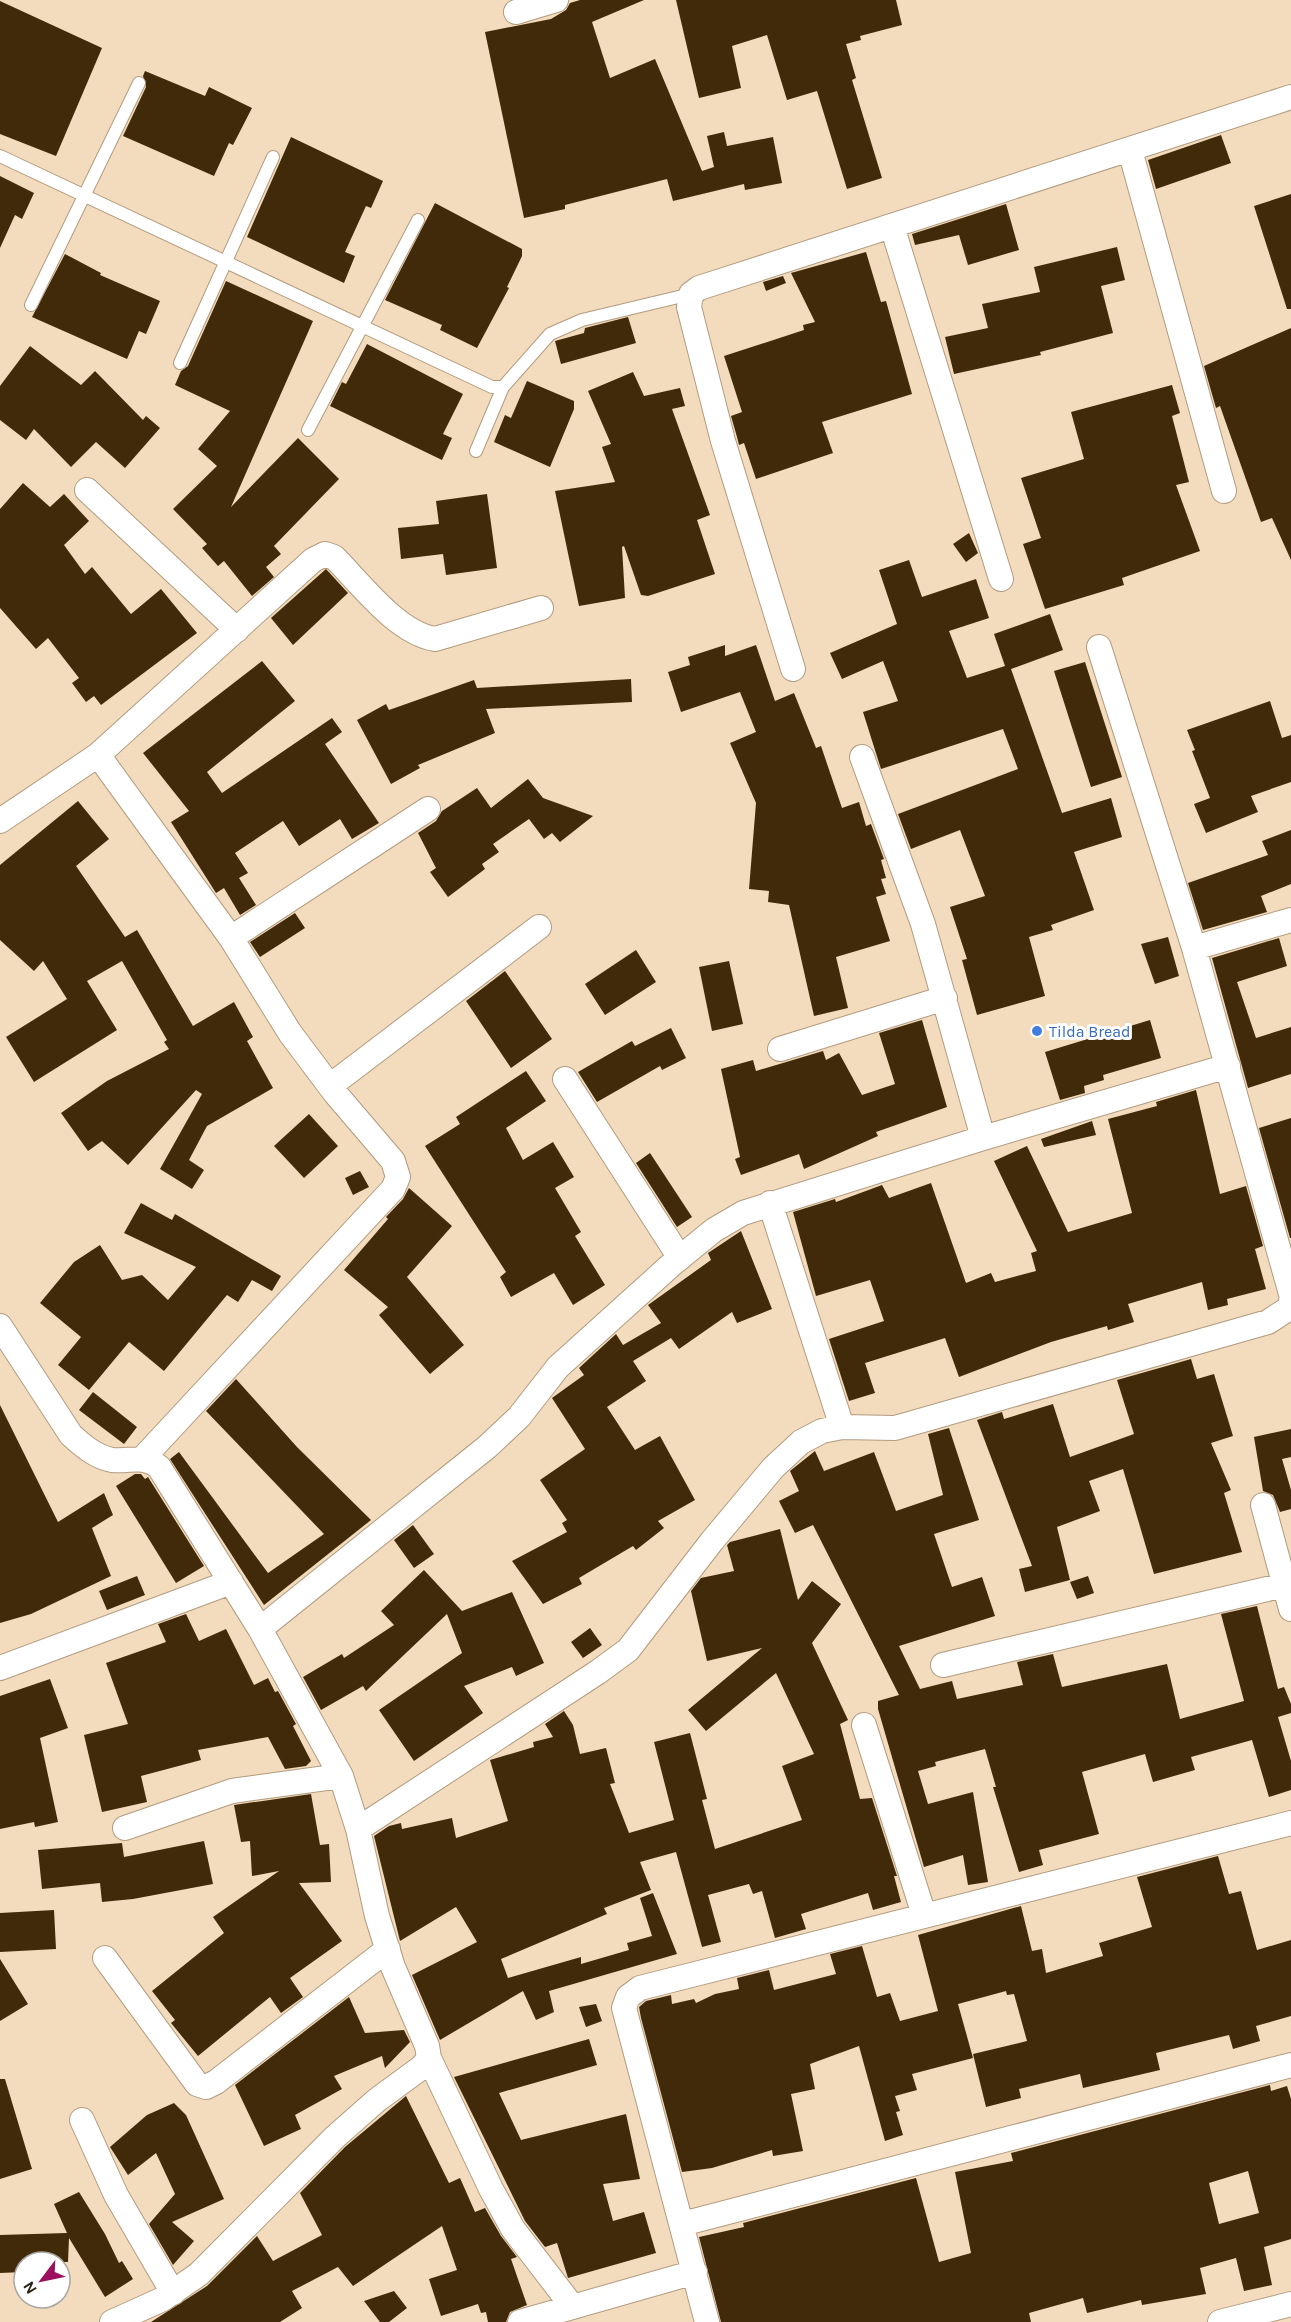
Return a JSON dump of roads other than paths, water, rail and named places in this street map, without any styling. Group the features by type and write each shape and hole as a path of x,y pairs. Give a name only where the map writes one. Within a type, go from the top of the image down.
{"street":[{"path":"516,12 556,0"},
{"path":"793,669 723,441 689,307 691,294 699,288 1291,97"},
{"path":"1130,150 1224,491"},
{"path":"892,226 1000,579"},
{"path":"87,489 237,630"},
{"path":"0,821 98,755 314,560 325,554 334,557 403,626 423,637 435,639 541,608"},
{"path":"1099,647 1194,948 1291,1294"},
{"path":"98,755 231,938 290,1033 330,1086 393,1161 398,1178 395,1185 143,1458"},
{"path":"862,757 923,924 983,1138"},
{"path":"231,938 428,809"},
{"path":"1194,948 1291,920"},
{"path":"330,1086 539,927"},
{"path":"780,1049 945,998"},
{"path":"260,1629 487,1448 519,1418 558,1367 680,1258 714,1230 743,1213 983,1138 1228,1066"},
{"path":"565,1079 680,1258"},
{"path":"770,1203 842,1427"},
{"path":"358,1829 620,1657 773,1468 810,1435 842,1427 895,1428 1268,1322 1291,1307 1291,1301"},
{"path":"0,1326 71,1435 83,1447 113,1460 143,1458 154,1463 163,1472 260,1629 341,1776 358,1829 387,1949 427,2046 429,2058 490,2189 513,2229 572,2306"},
{"path":"1263,1504 1291,1609"},
{"path":"0,1668 231,1582"},
{"path":"944,1665 1284,1584"},
{"path":"864,1725 924,1915"},
{"path":"124,1828 232,1791 341,1776"},
{"path":"707,2322 624,2008 628,1997 640,1988 1291,1823"},
{"path":"105,1958 197,2084 206,2087 216,2082 387,1949"},
{"path":"112,2322 173,2293 199,2274 335,2137 377,2100 422,2067 429,2058"},
{"path":"682,2223 1291,2065"},
{"path":"82,2120 116,2194 173,2293"},
{"path":"520,2322 695,2272"},
{"path":"1220,2322 1291,2304"}],"lane":[{"path":"30,305 139,82"},
{"path":"0,156 492,387 502,387"},
{"path":"180,363 273,157"},
{"path":"308,430 364,327 418,219"},
{"path":"476,451 502,387 550,334 582,320 691,294"}],"place":[{"name":"Tilda Bread","path":"1037,1031"}]}
